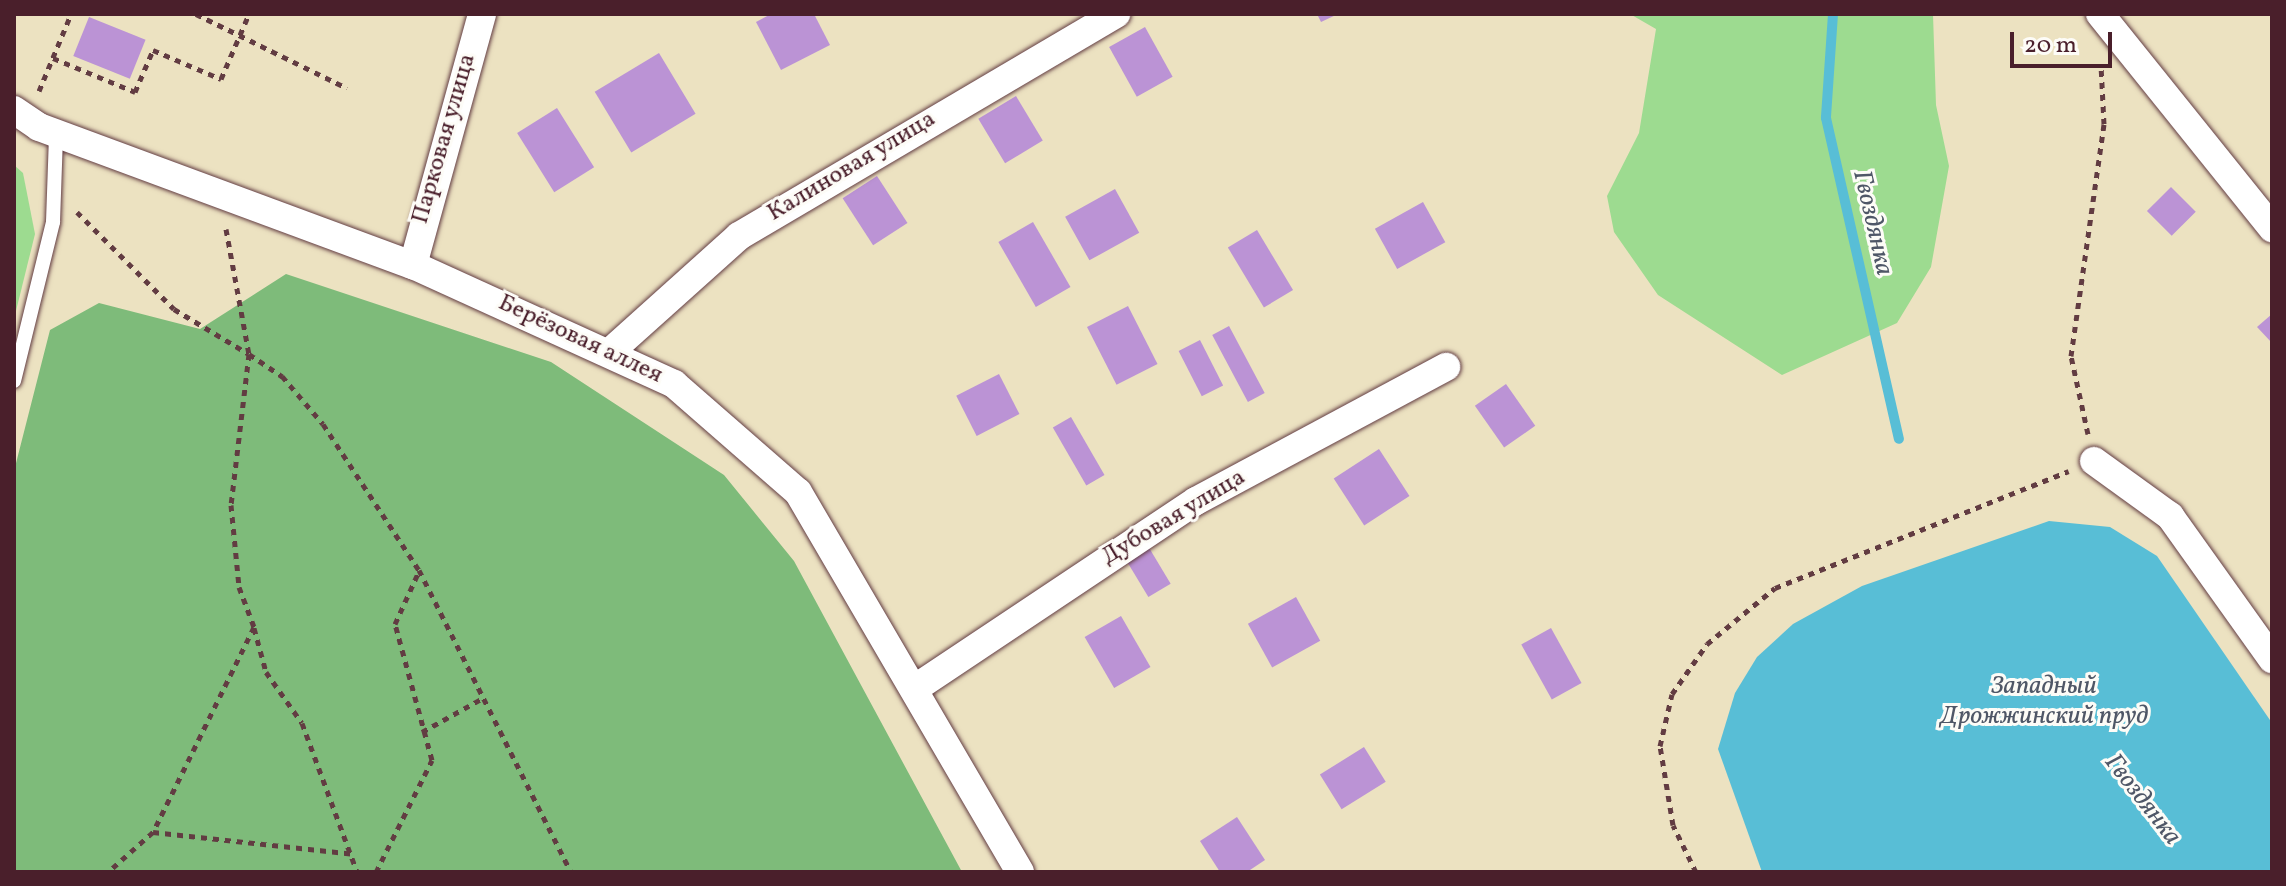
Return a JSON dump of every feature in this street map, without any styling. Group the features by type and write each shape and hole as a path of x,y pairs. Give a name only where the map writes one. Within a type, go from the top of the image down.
{"street":[{"name":"Парковая улица","path":"413,265 482,14"},
{"name":"Калиновая улица","path":"611,351 739,236 1116,14"},
{"path":"2100,14 2272,228"},
{"name":"Берёзовая аллея","path":"20,115 56,134 219,190 413,265 611,351 674,384 798,492 1020,872"},
{"name":"Дубовая улица","path":"914,689 1196,501 1446,367"},
{"path":"2094,461 2170,516 2272,659"}],"lane":[{"path":"14,381 53,222 56,134"}],"path":[{"path":"196,14 347,88"},
{"path":"53,58 135,92 153,50 221,79 249,14"},
{"path":"20,115 53,58 68,15"},
{"path":"1696,872 1673,825 1660,746 1672,694 1707,644 1775,588 2094,461 2071,356 2104,124 2100,45"},
{"path":"137,60 147,65"},
{"path":"54,188 174,309 282,376 323,424 419,570 481,699 571,872"},
{"path":"219,190 249,354 231,505 239,587 266,672 302,723 355,854 357,872"},
{"path":"376,872 432,760 395,624 419,570"},
{"path":"108,872 153,832 254,627"},
{"path":"422,732 481,699"},
{"path":"153,832 355,854"}],"green space":[{"path":"1630,14 1933,14 1936,105 1949,166 1931,267 1897,323 1782,375 1658,295 1614,232 1607,196 1639,133 1656,29"},
{"path":"14,165 23,173 35,234 14,319"},
{"path":"286,274 551,362 724,475 794,561 962,872 14,872 14,471 50,330 99,303 200,329"}],"water":[{"name":"Западный Дрожжинский пруд","path":"2049,521 2110,527 2157,556 2272,723 2272,872 1762,872 1718,749 1735,693 1757,657 1793,624 1862,586"}],"building":[{"path":"771,14 814,14 830,45 781,70 756,22"},
{"path":"1317,14 1338,14 1321,22"},
{"path":"89,17 146,40 130,79 73,56"},
{"path":"1145,27 1173,77 1137,97 1109,47"},
{"path":"659,53 696,114 631,152 595,92"},
{"path":"1016,96 1043,141 1005,163 978,119"},
{"path":"557,108 594,167 554,192 517,133"},
{"path":"877,176 907,223 873,245 843,198"},
{"path":"2171,187 2196,212 2172,236 2147,211"},
{"path":"1115,189 1139,233 1089,260 1065,217"},
{"path":"1423,202 1445,242 1397,269 1375,229"},
{"path":"1033,222 1070,287 1036,307 998,242"},
{"path":"1257,230 1293,290 1264,308 1228,248"},
{"path":"1128,306 1158,364 1117,385 1087,327"},
{"path":"2272,314 2272,343 2257,327"},
{"path":"1229,326 1265,393 1248,402 1212,335"},
{"path":"1200,340 1223,385 1202,396 1179,351"},
{"path":"999,374 1019,414 977,436 956,396"},
{"path":"1506,384 1535,426 1504,448 1475,406"},
{"path":"1071,417 1104,475 1086,486 1053,428"},
{"path":"1379,449 1409,496 1364,525 1334,478"},
{"path":"1148,546 1171,584 1148,597 1126,559"},
{"path":"1296,597 1320,641 1272,667 1248,624"},
{"path":"1121,616 1150,667 1114,688 1085,637"},
{"path":"1551,628 1582,683 1552,700 1521,644"},
{"path":"1364,747 1386,782 1342,809 1320,775"},
{"path":"1237,817 1265,860 1247,872 1220,872 1200,841"}],"waterway":[{"name":"Гвоздянка","path":"1833,14 1826,118 1899,439"}]}
